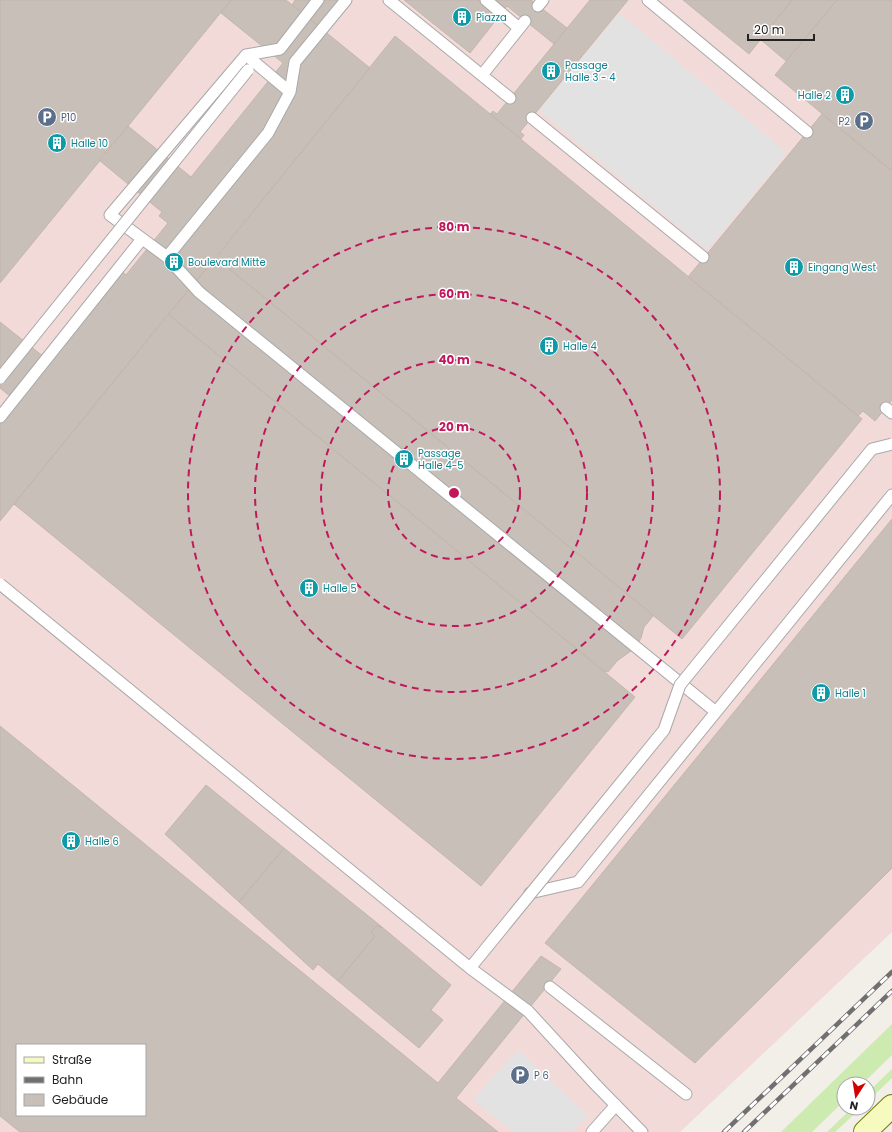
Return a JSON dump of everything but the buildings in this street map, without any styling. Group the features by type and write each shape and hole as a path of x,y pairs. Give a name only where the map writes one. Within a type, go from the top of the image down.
{"street":[{"path":"865,1132 892,1106"}],"lane":[{"path":"318,0 280,48 246,55 110,215 167,257 206,297 716,712"},
{"path":"167,257 268,133 290,92 296,62 346,0"},
{"path":"388,0 510,98"},
{"path":"482,75 522,24 486,0"},
{"path":"648,0 807,132"},
{"path":"246,55 290,92"},
{"path":"0,378 248,70"},
{"path":"532,118 703,257"},
{"path":"0,417 142,239"},
{"path":"666,723 680,684 872,450 892,444"},
{"path":"470,968 659,736 666,723 680,685 685,678 872,449 892,444"},
{"path":"530,893 578,882 892,495"},
{"path":"0,584 470,968 659,736"},
{"path":"49,624 470,968 528,1011 642,1132"},
{"path":"550,987 686,1094"},
{"path":"592,1132 616,1105"}],"shaded area":[{"path":"0,0 892,0 892,932 680,1132 0,1132"},
{"path":"619,13 787,153 707,250 539,110"},
{"name":"P 6","path":"518,1050 588,1116 572,1132 513,1132 473,1099"}],"green space":[{"path":"892,1024 892,1055 870,1076 839,1076"},
{"path":"892,1069 892,1078 876,1093 876,1084"},
{"path":"836,1078 836,1109 812,1132 781,1132"},
{"path":"844,1116 852,1116 835,1132 827,1132"}],"railway":[{"path":"724,1132 892,972"},
{"path":"744,1132 892,991"}],"place":[{"name":"Piazza","path":"462,17"},
{"name":"Passage Halle 3 - 4","path":"551,71"},
{"name":"Halle 2","path":"845,95"},
{"name":"P10","path":"47,117"},
{"name":"P2","path":"864,121"},
{"name":"Halle 10","path":"57,143"},
{"name":"Boulevard Mitte","path":"174,262"},
{"name":"Eingang West","path":"794,267"},
{"name":"Halle 4","path":"549,346"},
{"name":"Passage Halle 4-5","path":"404,459"},
{"name":"Halle 5","path":"309,588"},
{"name":"Halle 1","path":"821,693"},
{"name":"Halle 6","path":"71,841"},
{"name":"P 6","path":"520,1075"}]}
